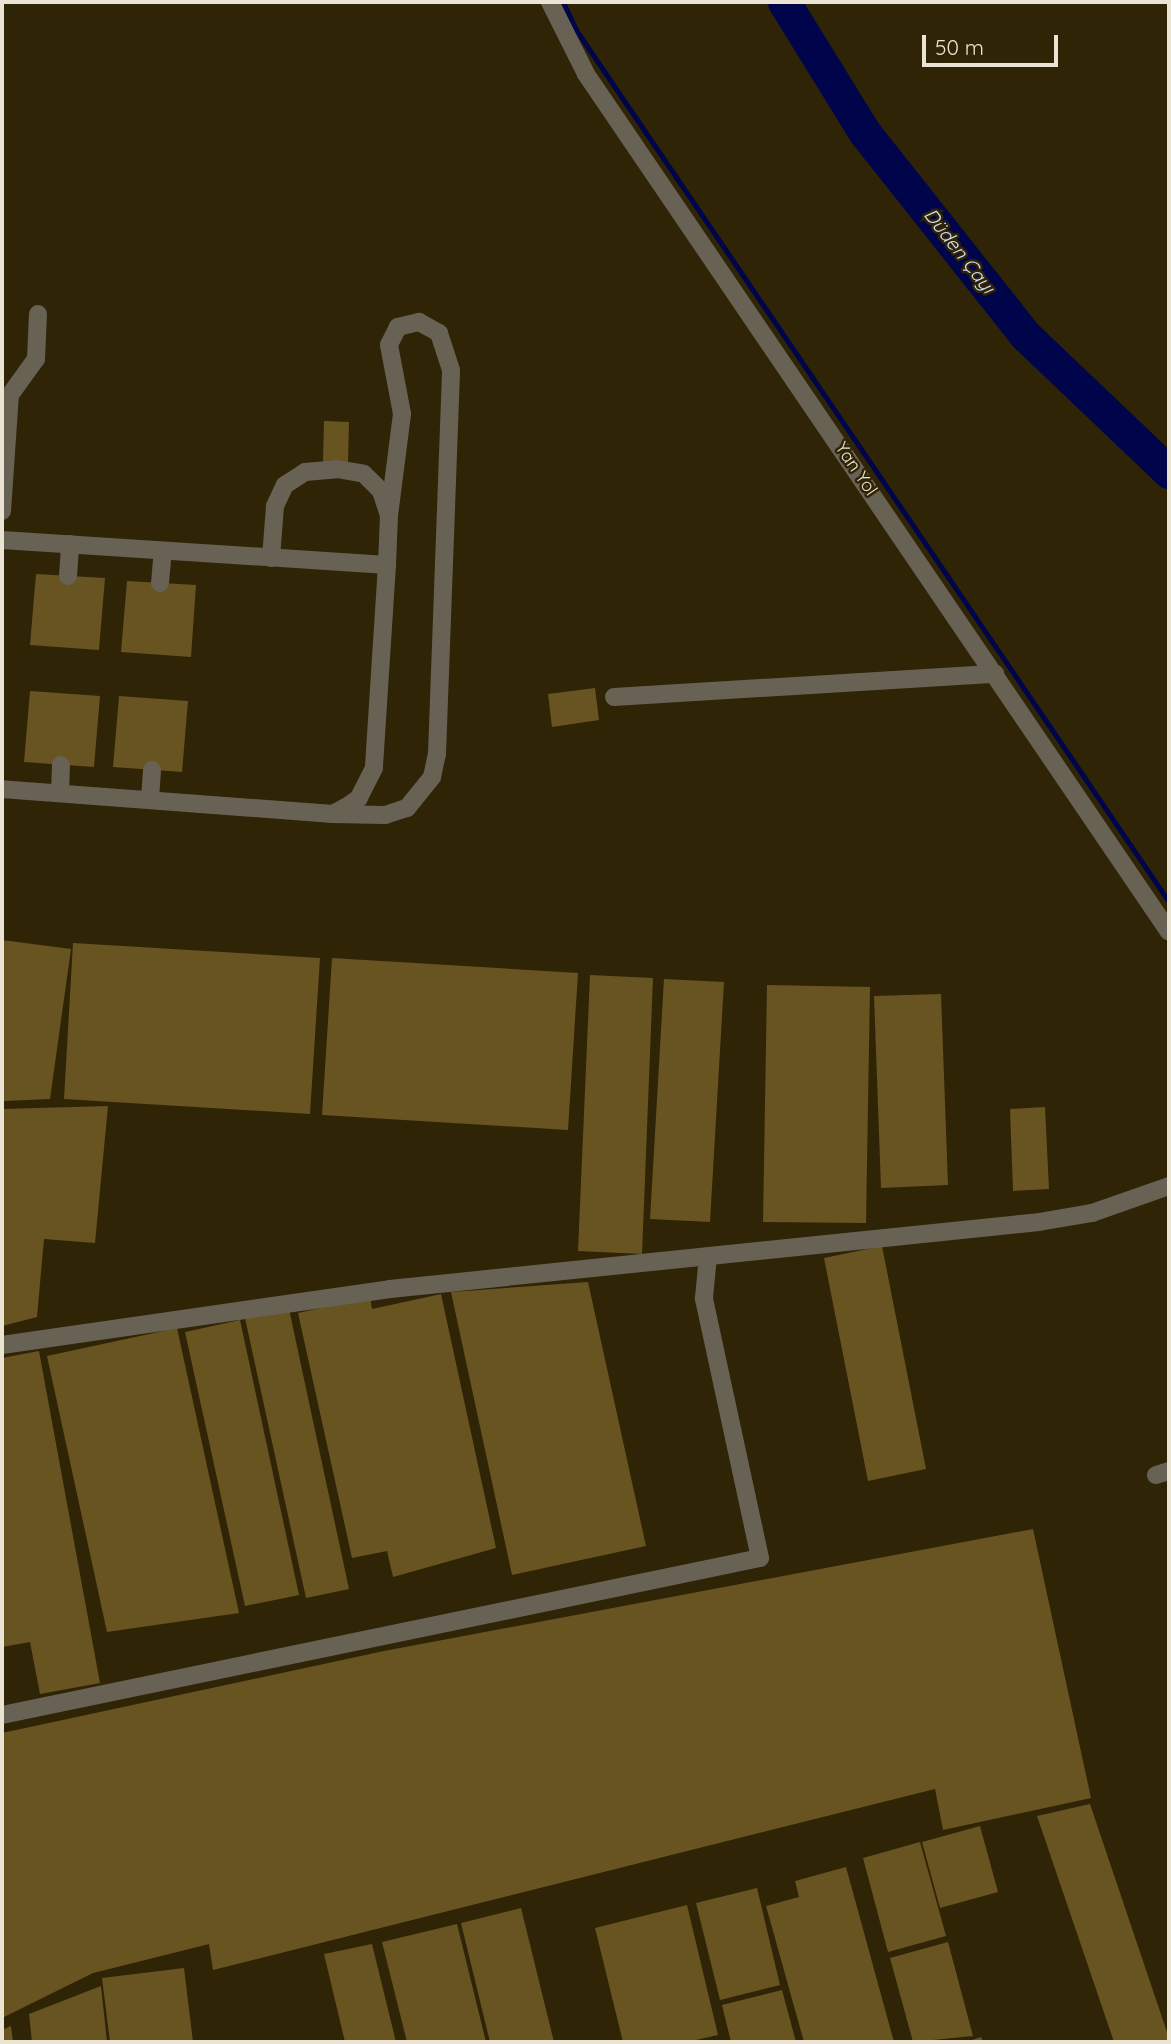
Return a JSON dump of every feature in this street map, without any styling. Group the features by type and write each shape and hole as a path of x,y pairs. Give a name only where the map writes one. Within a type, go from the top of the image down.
{"street":[{"name":"Yan Yol","path":"550,2 586,74 1169,932"},
{"path":"2,511 5,408 10,395 36,359 38,314"},
{"path":"2,789 333,814 385,815 407,808 429,783 437,754 451,370 439,333 419,322 398,327 389,345 402,414 389,515 374,768 359,798 333,814"},
{"path":"271,558 275,506 285,485 306,472 364,474 381,491 389,515"},
{"path":"2,540 387,565"},
{"path":"68,576 70,544"},
{"path":"160,583 163,551"},
{"path":"614,697 996,674"},
{"path":"60,793 61,765"},
{"path":"150,799 152,770"},
{"path":"2,1345 224,1309 1039,1222 1093,1213 1169,1186"},
{"path":"2,1714 761,1558 704,1298 708,1256"}],"building":[{"path":"324,421 349,422 348,463 323,462"},
{"path":"36,574 105,578 99,650 30,645"},
{"path":"127,581 196,585 191,657 121,652"},
{"path":"595,688 599,720 552,727 548,694"},
{"path":"30,691 100,696 94,767 24,762"},
{"path":"119,696 188,701 182,772 113,767"},
{"path":"2,940 71,949 50,1099 4,1101"},
{"path":"73,943 320,958 310,1114 64,1099"},
{"path":"332,958 578,973 568,1130 322,1115"},
{"path":"590,975 653,978 642,1254 578,1251"},
{"path":"664,979 724,982 710,1222 650,1219"},
{"path":"767,985 870,987 866,1223 763,1222"},
{"path":"941,994 948,1185 881,1188 874,996"},
{"path":"108,1106 95,1243 44,1239 37,1317 2,1326 2,1109"},
{"path":"1045,1107 1049,1189 1013,1191 1010,1109"},
{"path":"882,1246 926,1469 868,1481 824,1258"},
{"path":"588,1282 646,1546 512,1575 451,1292"},
{"path":"441,1294 496,1548 393,1577 387,1551 352,1558 298,1313 370,1297 372,1309"},
{"path":"289,1309 349,1589 306,1598 245,1318"},
{"path":"240,1320 299,1595 245,1606 185,1332"},
{"path":"177,1328 239,1613 107,1632 47,1356"},
{"path":"39,1351 100,1683 40,1694 30,1642 2,1647 2,1358"},
{"path":"1033,1529 1091,1798 943,1830 935,1789 213,1970 209,1944 93,1973 2,2018 2,1733 384,1651"},
{"path":"1090,1804 1169,2042 1114,2042 1037,1816"},
{"path":"980,1826 998,1892 940,1908 922,1842"},
{"path":"920,1842 946,1936 888,1952 863,1858"},
{"path":"846,1867 894,2042 804,2042 766,1906 799,1897 795,1881"},
{"path":"757,1888 780,1985 720,2000 696,1903"},
{"path":"687,1905 718,2035 687,2042 623,2042 595,1928"},
{"path":"521,1908 554,2042 490,2042 461,1923"},
{"path":"457,1924 486,2042 407,2042 382,1942"},
{"path":"948,1942 973,2036 913,2042 890,1958"},
{"path":"372,1944 396,2042 345,2042 324,1954"},
{"path":"184,1968 193,2042 110,2042 102,1978"},
{"path":"101,1986 107,2042 32,2042 29,2014"},
{"path":"782,1990 796,2042 731,2042 722,2005"},
{"path":"11,2026 13,2042 2,2042 2,2030"},
{"path":"981,2037 983,2042 966,2042"}],"waterway":[{"path":"563,2 576,30 1169,902"},
{"name":"Düden Çayı","path":"784,2 865,133 1025,335 1169,472"}]}
